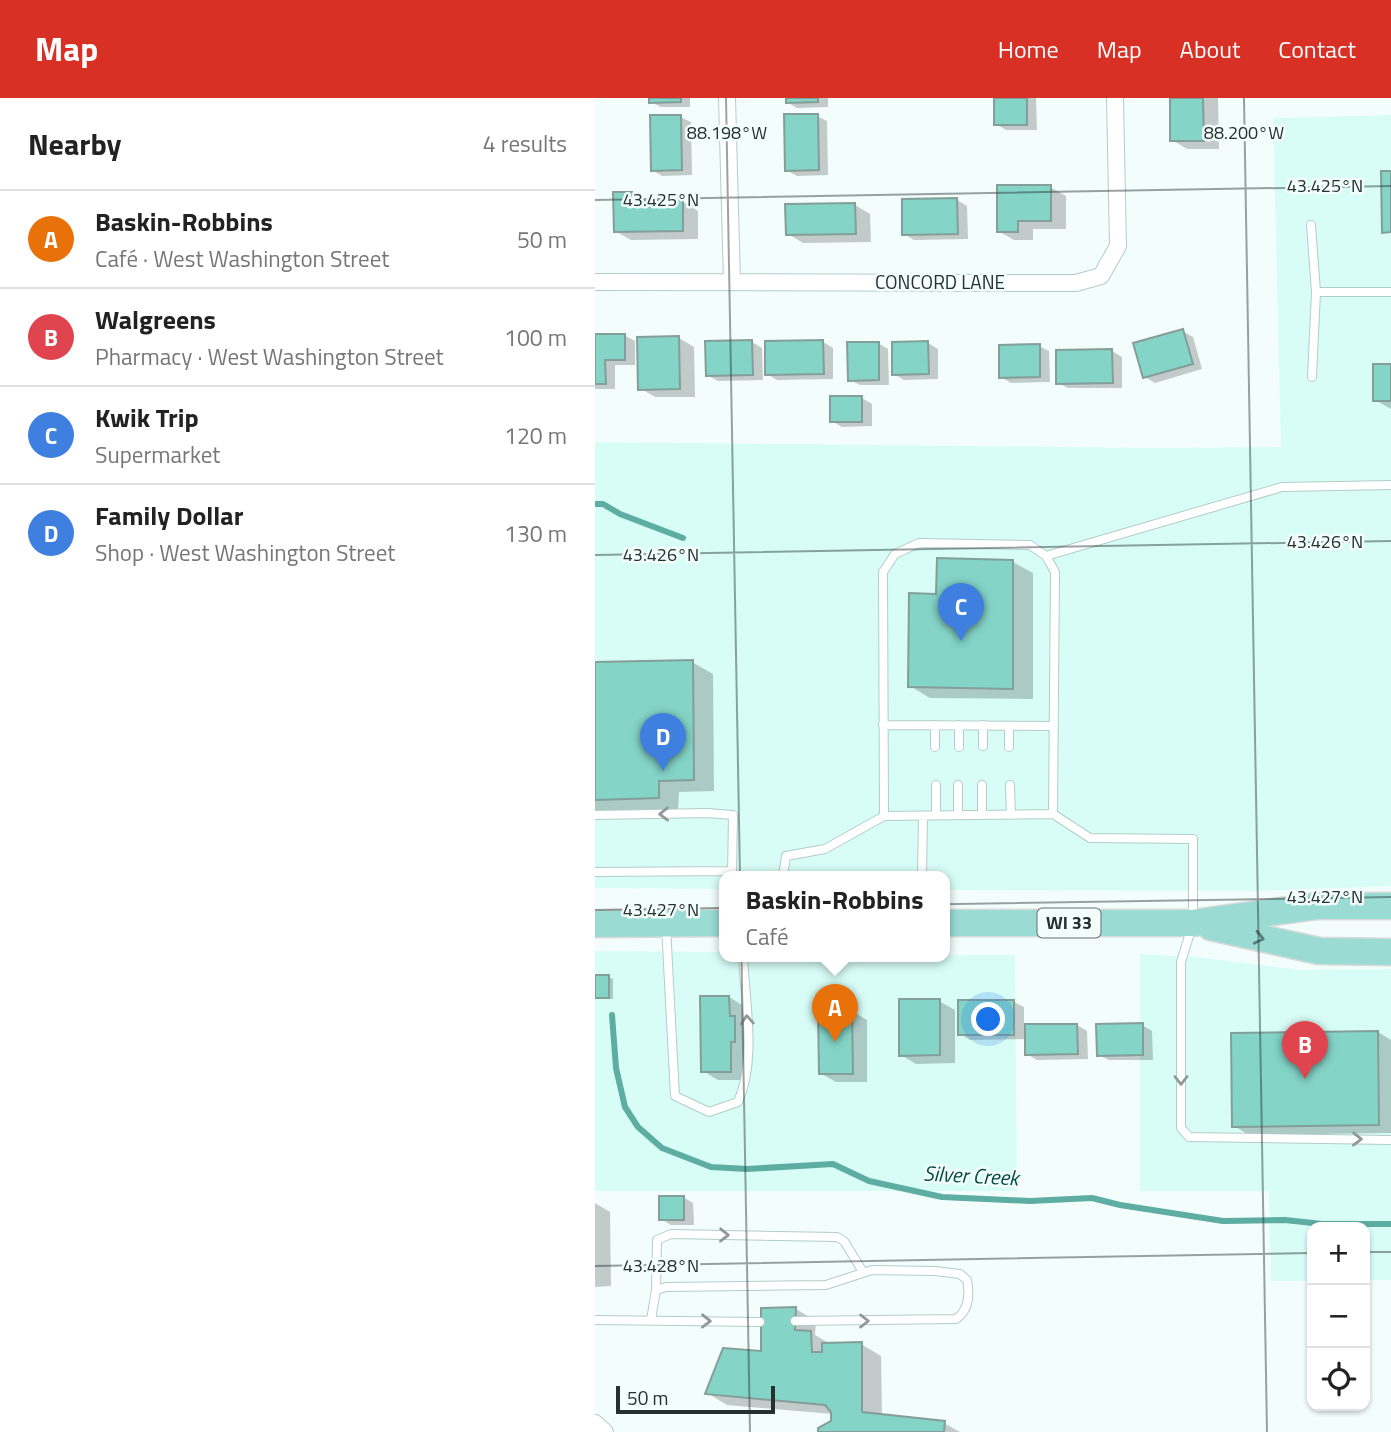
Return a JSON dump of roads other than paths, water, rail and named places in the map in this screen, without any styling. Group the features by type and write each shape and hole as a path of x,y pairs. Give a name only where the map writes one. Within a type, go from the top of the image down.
{"main road":[{"name":"WI 33","path":"950,923 1192,923 1317,906 1391,906"},
{"path":"595,924 719,923"},
{"name":"WI 33","path":"1192,923 1319,951 1391,952"}],"street":[{"path":"727,98 732,282"},
{"name":"CONCORD LANE","path":"595,282 1076,283 1101,276 1118,246 1115,98"},
{"path":"595,1423 605,1432"}],"lane":[{"path":"1311,225 1316,292 1312,377"},
{"path":"1316,292 1391,292"},
{"path":"1046,556 1282,487 1391,485"},
{"path":"884,816 883,572 895,554 919,543 1030,545 1046,556 1055,572 1053,814"},
{"path":"883,725 1054,726"},
{"path":"935,725 935,747"},
{"path":"959,725 959,747"},
{"path":"982,746 983,725"},
{"path":"1009,726 1009,747"},
{"path":"936,785 936,815"},
{"path":"958,785 958,815"},
{"path":"982,785 982,815"},
{"path":"1010,785 1011,815"},
{"path":"784,871 786,856 825,849 884,816 1053,814 1090,838 1193,839 1192,923 1181,962 1181,1128 1189,1137 1391,1140"},
{"path":"595,815 733,815 732,871"},
{"path":"922,871 923,816"},
{"path":"595,872 719,873"},
{"path":"666,923 675,1096 709,1112 738,1102 746,1085 748,1018 743,962"},
{"path":"651,1320 656,1290 657,1240 671,1234 837,1237 844,1241 863,1272"},
{"path":"656,1290 666,1287 827,1285 872,1270 935,1271 960,1274 967,1280 969,1293 965,1309 956,1320 796,1321"},
{"path":"595,1320 760,1322"}],"waterway":[{"name":"Silver Creek","path":"595,504 603,504 620,514 683,538"},
{"name":"Silver Creek","path":"612,1015 616,1068 625,1107 638,1127 662,1148 711,1167 747,1169 833,1164 869,1181 942,1197 1030,1201 1092,1198 1223,1221 1285,1220 1322,1224 1391,1224"}],"place":[{"name":"Kwik Trip","path":"961,641"},
{"name":"Family Dollar","path":"663,771"},
{"name":"Baskin-Robbins","path":"835,1042"},
{"name":"Walgreens","path":"1305,1079"}]}
